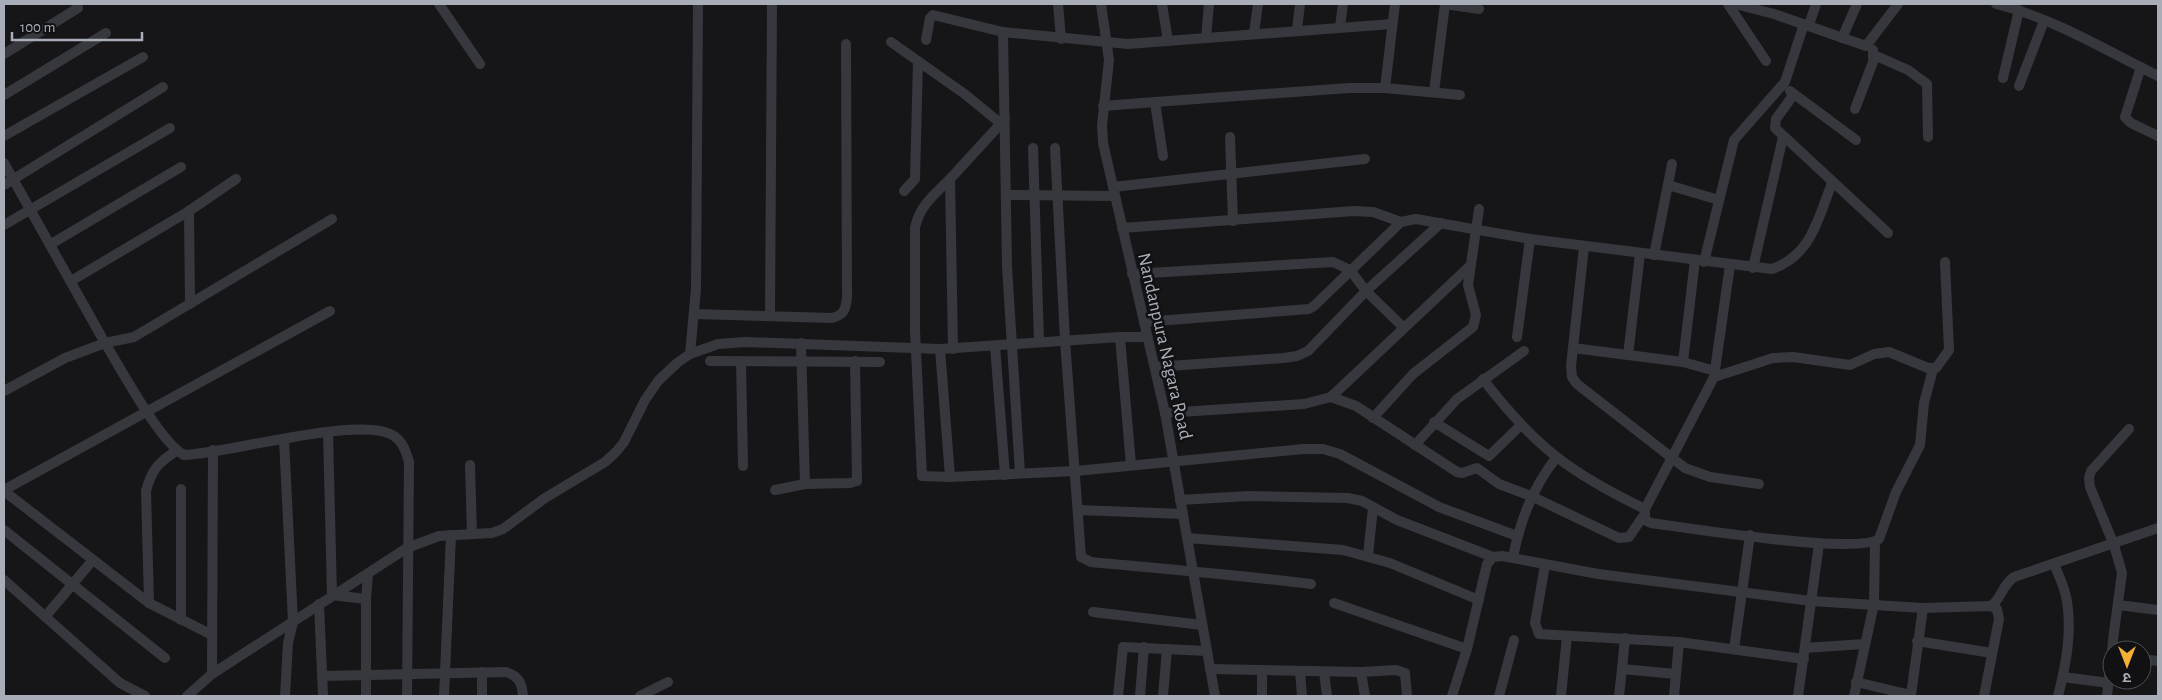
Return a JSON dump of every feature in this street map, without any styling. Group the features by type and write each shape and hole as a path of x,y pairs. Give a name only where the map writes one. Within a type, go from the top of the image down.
{"street":[{"path":"439,4 480,64"},
{"path":"770,316 772,4"},
{"path":"1058,4 1061,39"},
{"name":"Nandanpura Nagara Road","path":"1101,4 1107,44 1108,81 1103,106 1103,143 1165,413 1215,696"},
{"path":"1162,4 1168,41"},
{"path":"1206,38 1209,4"},
{"path":"1254,33 1258,4"},
{"path":"1297,30 1300,4"},
{"path":"1340,27 1343,4"},
{"path":"1385,88 1395,4"},
{"path":"1434,92 1445,4 1479,9"},
{"path":"1728,4 1738,8 1774,14 1861,45 1870,44 1898,4"},
{"path":"1774,14 1778,4"},
{"path":"1683,362 1700,261 1719,200 1734,140 1788,78 1806,24 1816,4"},
{"path":"1842,38 1857,4"},
{"path":"1996,4 2019,10 2044,21 2158,76"},
{"path":"690,354 694,314 698,6"},
{"path":"4,54 78,8"},
{"path":"1738,8 1766,61"},
{"path":"2003,78 2019,10"},
{"path":"926,40 930,18 933,15 1003,32 1107,44 1392,24"},
{"path":"2019,86 2044,21"},
{"path":"1003,32 1003,121 1011,344 1020,474"},
{"path":"4,96 106,33"},
{"path":"891,42 1003,121"},
{"path":"694,314 832,318 840,316 846,306 846,44"},
{"path":"1855,109 1874,55 1870,44"},
{"path":"1874,55 1908,70 1927,84 1928,137"},
{"path":"4,136 143,57"},
{"path":"904,191 915,179 918,61"},
{"path":"2141,67 2125,117 2131,123 2158,136"},
{"path":"1782,86 1856,140"},
{"path":"4,185 163,87"},
{"path":"1103,106 1385,88 1460,96"},
{"path":"1794,94 1774,124 1783,137 1888,232"},
{"path":"1155,102 1163,156"},
{"path":"1003,121 917,215 915,228 921,473 926,478 1076,471 1303,449 1323,449 1340,454 1439,507 1517,536"},
{"path":"4,225 170,128"},
{"path":"1230,137 1233,221"},
{"path":"1753,268 1783,137"},
{"path":"1033,148 1039,342"},
{"path":"1055,148 1065,340 1076,471 1080,553 1085,560 1192,573 1220,573 1311,584"},
{"path":"1006,194 1057,196 1114,192 1231,174 1365,159"},
{"path":"4,163 105,343 147,411 176,451 184,455 328,432 362,430 382,431 394,436 405,449 409,462 407,696"},
{"path":"1654,255 1672,164"},
{"path":"51,244 181,167"},
{"path":"950,179 953,348"},
{"path":"71,281 189,211 236,180"},
{"path":"1122,228 1354,211 1373,212 1401,222 1416,219 1584,247 1765,270 1779,266 1806,247 1832,183"},
{"path":"1668,185 1719,200"},
{"path":"1373,418 1413,374 1473,327 1476,315 1469,295 1470,266 1479,208"},
{"path":"189,211 190,304"},
{"path":"4,391 66,358 105,343 134,337 332,219"},
{"path":"1144,322 1301,311 1314,306 1401,222"},
{"path":"1155,367 1297,356 1308,351 1366,291 1441,223"},
{"path":"1517,337 1530,239"},
{"path":"1584,247 1573,348 1572,377 1578,384 1670,458 1697,474 1758,484"},
{"path":"1628,355 1640,254"},
{"path":"1132,274 1326,262 1340,264 1350,270 1366,291 1403,327"},
{"path":"1644,512 1645,520 1651,523 1819,544 1863,545 1879,539 1896,492 1920,445 1924,404 1933,369 1948,354 1949,350 1946,262"},
{"path":"1331,397 1350,403 1457,472 1462,473 1477,468 1499,484 1531,496 1619,538 1628,537 1644,512 1714,374 1730,265"},
{"path":"1165,413 1304,404 1331,397 1403,327 1470,266"},
{"path":"212,635 149,603 4,491 330,311"},
{"path":"1120,337 1130,465"},
{"path":"187,696 212,674 407,548 434,538 451,535 492,533 502,529 545,498 605,462 626,438 645,400 658,381 690,354 718,344 744,342 940,349 1065,340 1147,337"},
{"path":"801,343 805,484"},
{"path":"995,346 1005,475"},
{"path":"1573,348 1683,362 1714,374 1773,358 1793,357 1850,365 1874,354 1889,352 1933,369"},
{"path":"940,349 950,477"},
{"path":"1415,445 1457,399 1524,351"},
{"path":"710,361 880,362"},
{"path":"741,361 743,466"},
{"path":"775,490 805,484 850,483 857,481 856,361"},
{"path":"1483,379 1520,426 1556,458 1600,487 1644,512"},
{"path":"1434,422 1489,456 1520,426"},
{"path":"2114,640 2122,573 2114,545 2090,487 2089,478 2091,471 2129,429"},
{"path":"328,432 332,595"},
{"path":"284,439 293,622 288,643 285,696"},
{"path":"212,674 213,450"},
{"path":"149,603 146,491 150,474 160,462 176,451"},
{"path":"1513,557 1517,536 1531,496 1556,458"},
{"path":"470,465 472,534"},
{"path":"181,489 181,620"},
{"path":"1180,500 1248,496 1348,498 1362,501 1398,520 1493,557 1513,557 1545,565 1658,582 1811,601 1922,608 1991,606 1997,609 1999,618 1984,696"},
{"path":"1368,555 1373,508"},
{"path":"1078,510 1182,514"},
{"path":"1991,606 1998,601 2008,582 2014,577 2114,545 2158,528"},
{"path":"4,530 165,658"},
{"path":"444,696 451,535"},
{"path":"1734,649 1750,535"},
{"path":"1187,538 1316,547 1368,555 1479,600"},
{"path":"1854,696 1874,604 1875,542"},
{"path":"1798,696 1819,544"},
{"path":"1452,696 1467,649 1487,564 1493,557"},
{"path":"45,617 92,560"},
{"path":"2054,564 2067,600 2068,610 2068,651 2058,696"},
{"path":"1545,565 1535,623 1536,630 1545,635 1679,642 1804,660"},
{"path":"366,696 366,599 368,574"},
{"path":"4,580 120,683 142,696"},
{"path":"332,595 366,599"},
{"path":"1334,603 1467,649"},
{"path":"319,604 323,696"},
{"path":"2118,605 2158,610"},
{"path":"1856,682 1915,696 1917,641 1922,608"},
{"path":"1093,612 1202,625"},
{"path":"1561,696 1567,636"},
{"path":"1618,696 1625,638"},
{"path":"1498,696 1514,640"},
{"path":"1917,641 1992,653"},
{"path":"1674,696 1679,642"},
{"path":"1805,648 1864,644"},
{"path":"1118,696 1123,647 1207,651"},
{"path":"1140,696 1144,647"},
{"path":"1163,696 1167,649"},
{"path":"1210,669 1324,672 1402,671 1406,678 1407,696"},
{"path":"1622,669 1676,674"},
{"path":"1262,671 1262,696"},
{"path":"1300,671 1302,696"},
{"path":"482,672 482,696"},
{"path":"323,676 506,672 514,674 522,685 522,696"},
{"path":"1324,672 1327,696"},
{"path":"1361,672 1365,696"},
{"path":"2063,677 2102,682"},
{"path":"640,696 668,682"}]}
